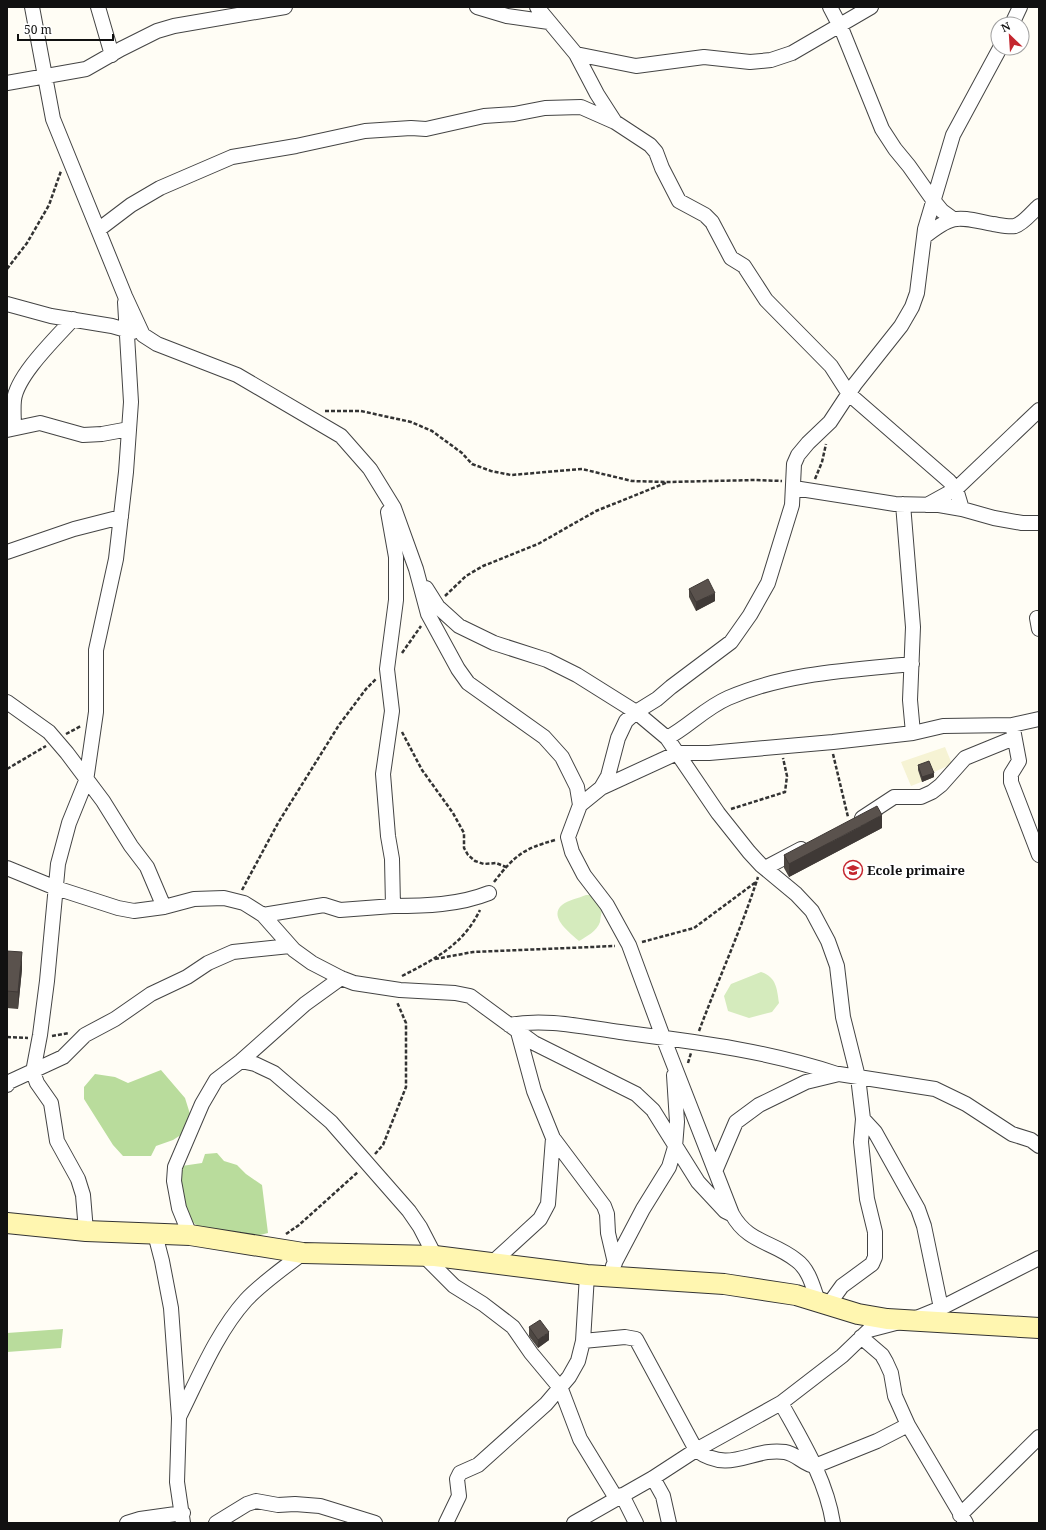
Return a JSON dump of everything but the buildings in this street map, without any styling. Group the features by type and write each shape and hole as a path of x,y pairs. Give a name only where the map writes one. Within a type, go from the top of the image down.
{"street":[{"path":"32,7 53,119 125,296 143,335"},
{"path":"98,7 112,55"},
{"path":"7,83 86,69 157,31 174,26 257,10 285,7"},
{"path":"477,7 507,16 549,22"},
{"path":"537,7 576,54 597,94 615,122"},
{"path":"830,7 840,25 882,129 933,200 942,211 953,219"},
{"path":"576,54 636,66 704,57 750,62 771,60 792,53 871,7"},
{"path":"601,788 608,776 618,738 626,721 731,642 768,583 792,505 794,464 798,455 830,422 855,384 901,326 912,308 917,293 924,237 933,200 953,135 996,56"},
{"path":"98,230 131,206 160,188 232,157 296,146 366,131 411,128 426,129 484,116 514,114 545,108 581,107 615,122 650,145 656,152 676,197 712,222 731,258 744,266 766,300 831,366 849,394 915,450 956,489 962,509"},
{"path":"924,237 941,224 953,219 961,218 1007,226 1016,226 1039,206"},
{"path":"86,1231 83,1194 78,1179 57,1141 51,1103 37,1083 32,1072 44,1004 58,864 69,823 86,781 96,712 96,650 116,559 129,429 130,402 125,330 125,296"},
{"path":"7,304 51,316 73,319 143,335 157,344 237,375 342,436 370,469 394,508 432,610 458,669 468,683 544,737 562,758 577,787 580,805 568,837 572,852 584,875 607,905 629,945 663,1037 738,1226 748,1234 797,1260 807,1273 824,1302"},
{"path":"73,319 34,363 20,385 14,400 11,429 40,423 83,435 102,434 129,429"},
{"path":"927,505 956,489 1039,410"},
{"path":"794,485 903,504 939,505 1022,523 1039,523"},
{"path":"383,490 396,557 396,600 387,669 392,711 383,774 388,836 392,859 393,906"},
{"path":"903,504 913,627 910,700 913,733"},
{"path":"7,552 74,529 121,517"},
{"path":"432,610 459,626 494,643 547,660 577,675 636,712 667,738 738,840 763,867 796,894 812,911 828,941 837,966 843,1016 858,1077 863,1119 861,1142 867,1199 875,1232 875,1257 872,1264 842,1286 824,1302"},
{"path":"667,738 682,730 715,704 750,690 815,674 912,664"},
{"path":"7,702 49,732 103,801 146,867 164,907"},
{"path":"850,824 894,797 922,797 932,792 941,785 965,758 1013,731 1039,719"},
{"path":"580,805 601,788 677,754 709,753 830,742 913,733 943,726 1013,731"},
{"path":"1013,731 1018,761 1011,774 1011,782 1039,855"},
{"path":"763,867 811,844"},
{"path":"7,868 56,888 118,908 134,911 164,907 194,899 224,898 244,903 263,915 290,946 312,963 341,978 354,983 394,989 470,996 534,1043 636,1094 653,1110 698,1182 725,1211 732,1214"},
{"path":"263,915 324,905 340,910 393,906 431,906 488,893"},
{"path":"7,1085 9,1082 63,1057 85,1035 115,1019 151,994 187,977 208,963 233,952 290,946"},
{"path":"190,1235 179,1208 174,1180 175,1167 202,1104 216,1080 241,1061 305,1004 341,978"},
{"path":"514,1029 521,1023 565,1023 696,1041 797,1062 839,1074 935,1090 966,1104 1012,1134 1031,1140 1039,1146"},
{"path":"514,1029 534,1091 553,1138 604,1206 607,1214 612,1269"},
{"path":"612,1269 669,1167 675,1147 677,1122 672,1059"},
{"path":"241,1061 255,1064 274,1073 330,1122 368,1163 409,1211 420,1226 429,1256 454,1286 508,1321 531,1353 561,1389 580,1439 636,1523"},
{"path":"716,1169 736,1122 759,1105 806,1082 839,1074"},
{"path":"863,1119 875,1132 918,1209 924,1226 941,1308"},
{"path":"492,1263 540,1220 545,1212 548,1204 553,1138"},
{"path":"7,1223 86,1231 190,1235 304,1253 429,1256 587,1275 612,1269 796,1295 824,1302 870,1317 903,1322 965,1323 1039,1328"},
{"path":"127,1523 140,1519 183,1518 177,1482 179,1418 171,1308 155,1234"},
{"path":"179,1418 231,1319 246,1299 267,1280 304,1253"},
{"path":"574,1523 653,1478 696,1450 781,1403 842,1356 871,1329 903,1322 941,1308 1039,1258"},
{"path":"446,1523 459,1496 457,1479 460,1472 478,1464 561,1389 574,1369 583,1341 587,1275"},
{"path":"583,1341 625,1337 636,1339 696,1450 705,1457 726,1461 771,1452 786,1452 811,1466 815,1466 877,1441 908,1425"},
{"path":"861,1337 882,1355 886,1362 891,1373 895,1396 908,1425 963,1519 1039,1437"},
{"path":"781,1403 810,1454 824,1489 833,1523"},
{"path":"653,1478 663,1496 669,1523"},
{"path":"216,1523 247,1504 256,1501 278,1505 295,1504 320,1506 375,1523"}],"path":[{"path":"7,269 27,244 49,205 67,154"},
{"path":"301,411 361,411 410,422 432,431 462,453 472,464 491,471 511,475 582,469 632,480 668,482 756,480 794,485 809,483 814,481 817,477 830,422"},
{"path":"235,901 256,866 278,823 339,725 366,689 407,648 432,610 466,576 483,566 538,544 596,511 668,482"},
{"path":"392,711 422,770 453,814 464,833 464,848 468,855 475,861 484,864 496,863 506,867"},
{"path":"830,742 850,824"},
{"path":"718,813 785,792 787,776 781,746"},
{"path":"267,1248 299,1225 368,1163 383,1146 406,1087 406,1023 398,1008 394,989 399,978 448,950 466,934 474,922 488,893 506,867 519,854 532,847 568,837"},
{"path":"681,1082 723,967 746,914 756,882 763,867"},
{"path":"432,960 472,952 629,945 694,928 756,882"}],"shaded area":[{"path":"945,747 952,764 932,773 934,777 911,786 901,762"}],"green space":[{"path":"586,895 597,895 604,906 599,925 591,933 579,941 566,929 557,915 558,910 564,903"},
{"path":"761,972 770,977 775,984 779,1003 772,1012 749,1018 728,1011 724,996 731,984"},
{"path":"161,1070 185,1098 190,1114 187,1131 173,1140 156,1146 151,1156 123,1156 113,1145 84,1099 84,1087 95,1074 115,1077 128,1083"},
{"path":"217,1153 224,1161 237,1165 246,1174 262,1185 268,1233 256,1236 199,1227 191,1221 180,1202 175,1167 202,1163 205,1154"},
{"path":"63,1329 61,1348 7,1352 7,1333"}],"place":[{"name":"Ecole primaire","path":"853,870"}]}
